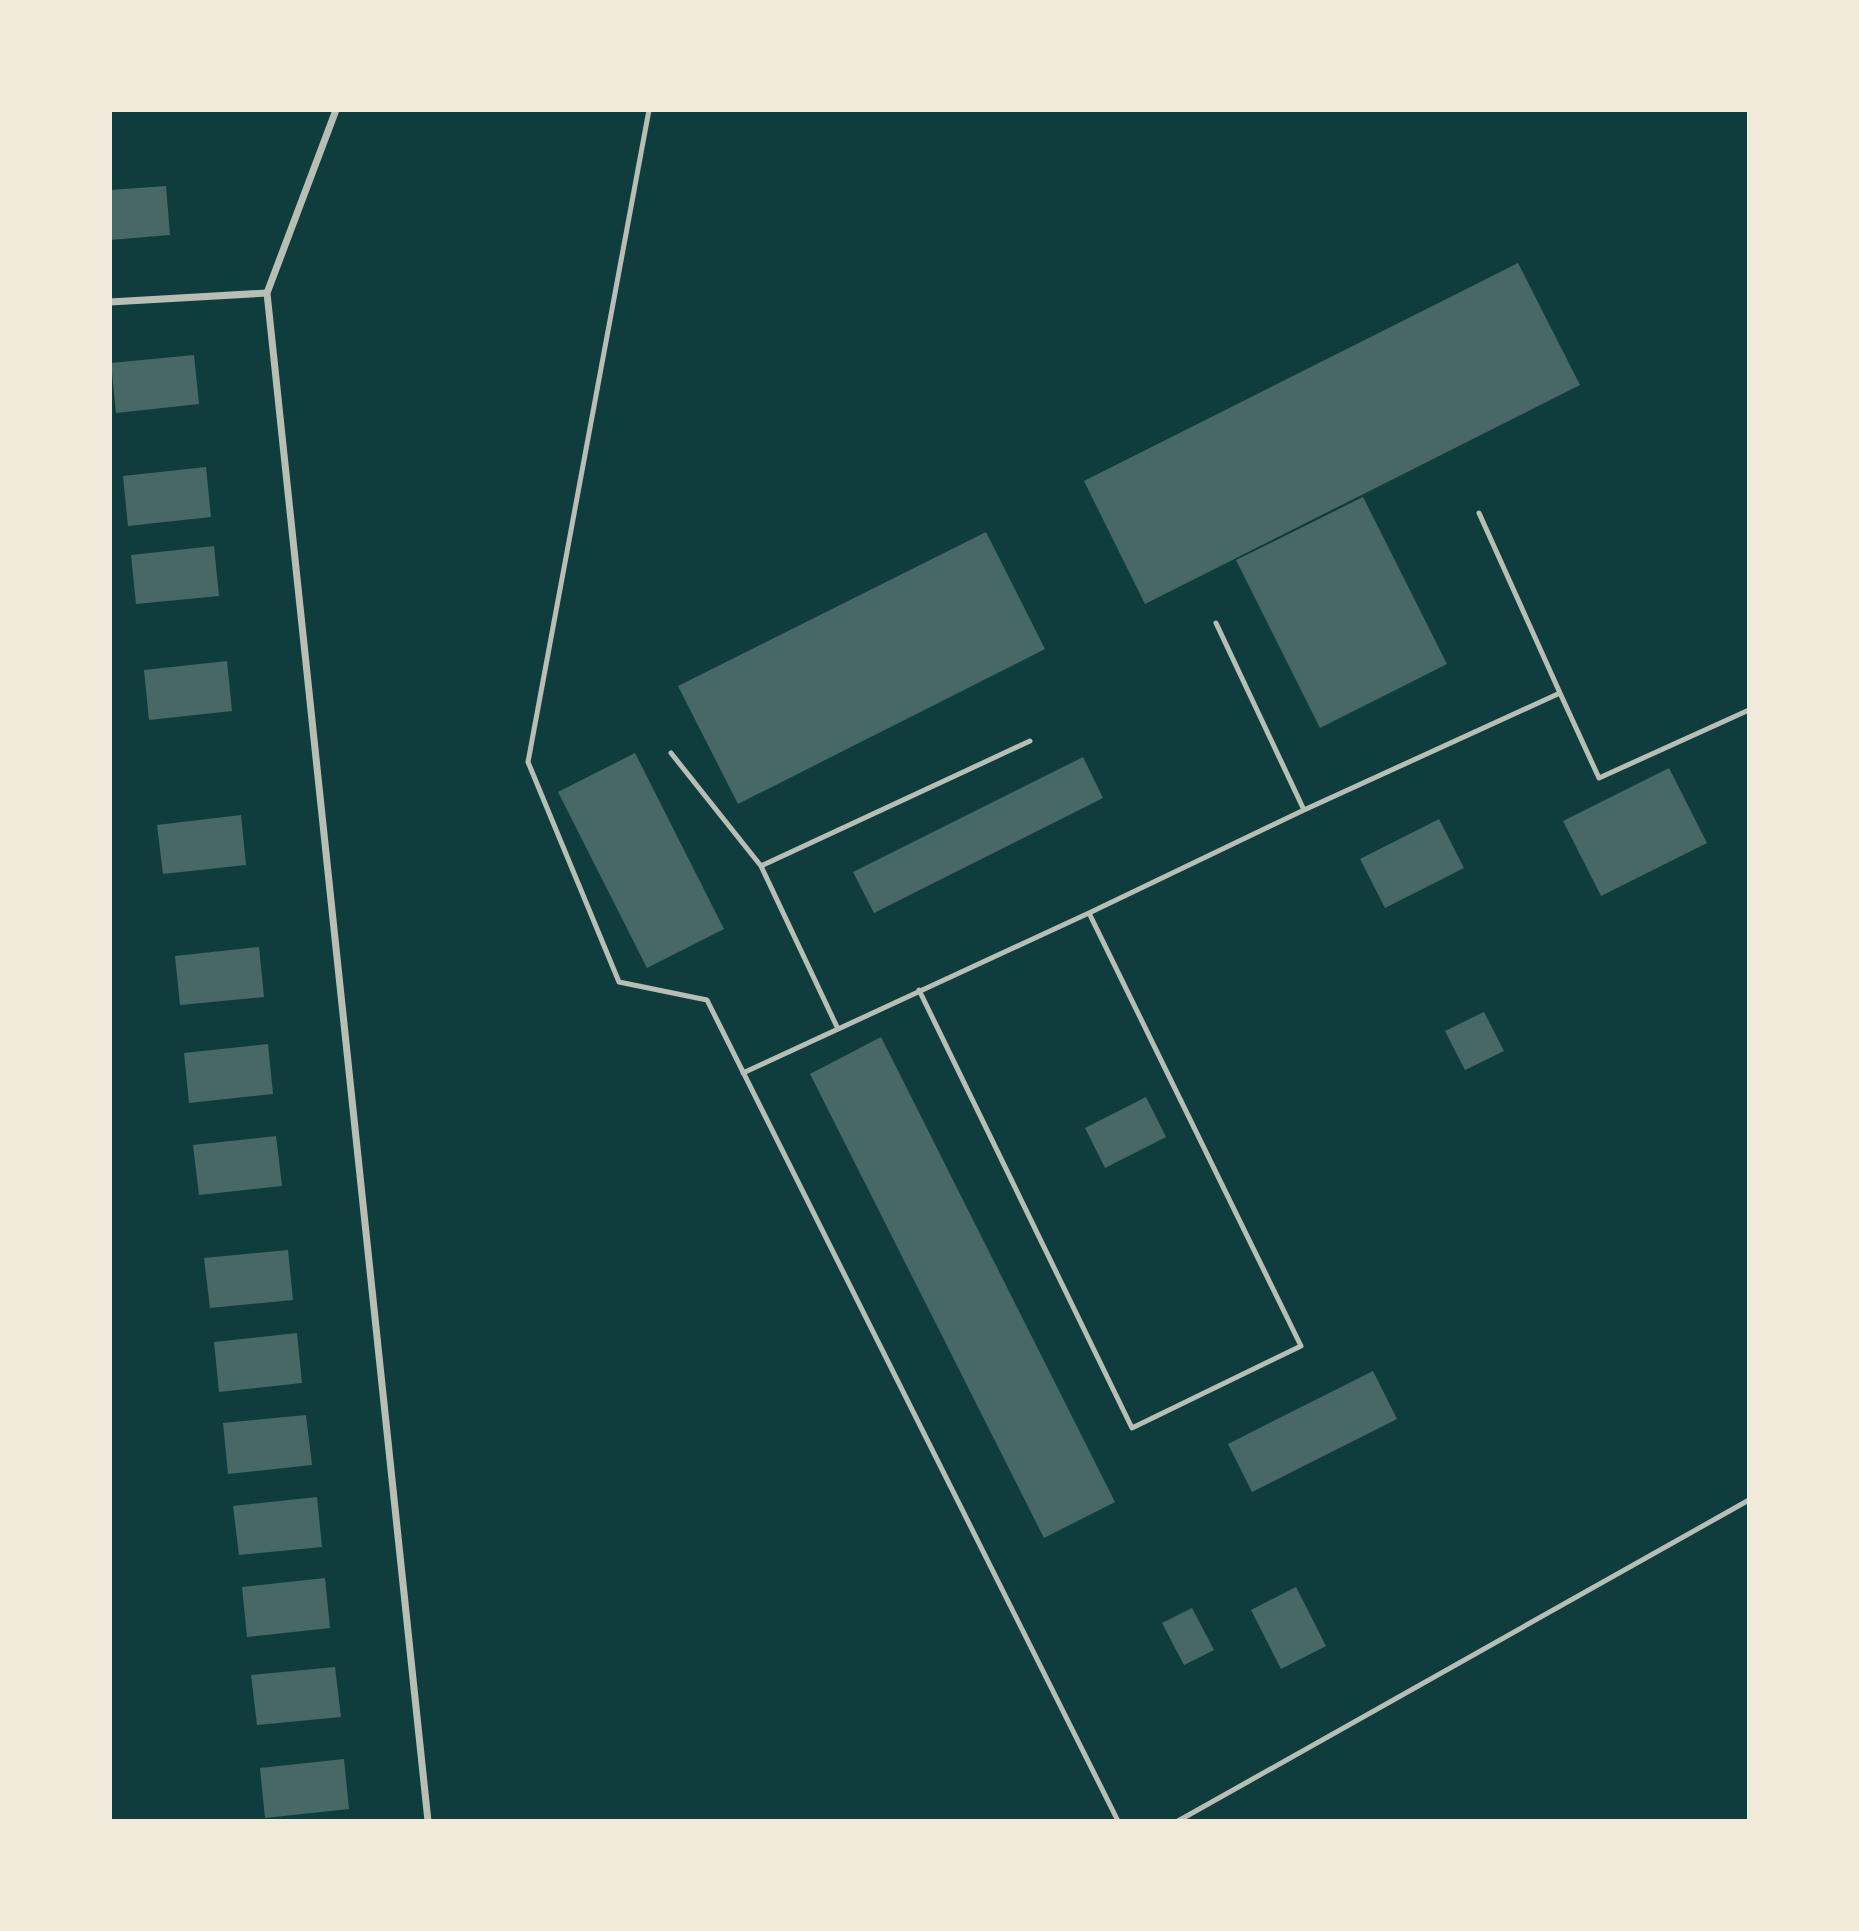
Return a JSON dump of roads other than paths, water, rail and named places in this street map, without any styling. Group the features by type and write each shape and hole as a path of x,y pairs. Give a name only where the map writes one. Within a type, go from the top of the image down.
{"street":[{"path":"336,110 267,293 428,1821"},
{"path":"110,302 267,293"}],"lane":[{"path":"649,110 528,762 619,982 707,1000 1118,1821"},
{"path":"1479,513 1599,778 1749,710"},
{"path":"1216,623 1304,810"},
{"path":"743,1073 1560,693"},
{"path":"761,866 1030,741"},
{"path":"671,753 761,866 838,1029"},
{"path":"919,990 1132,1428 1301,1346 1089,913"},
{"path":"1178,1821 1749,1500"}]}
